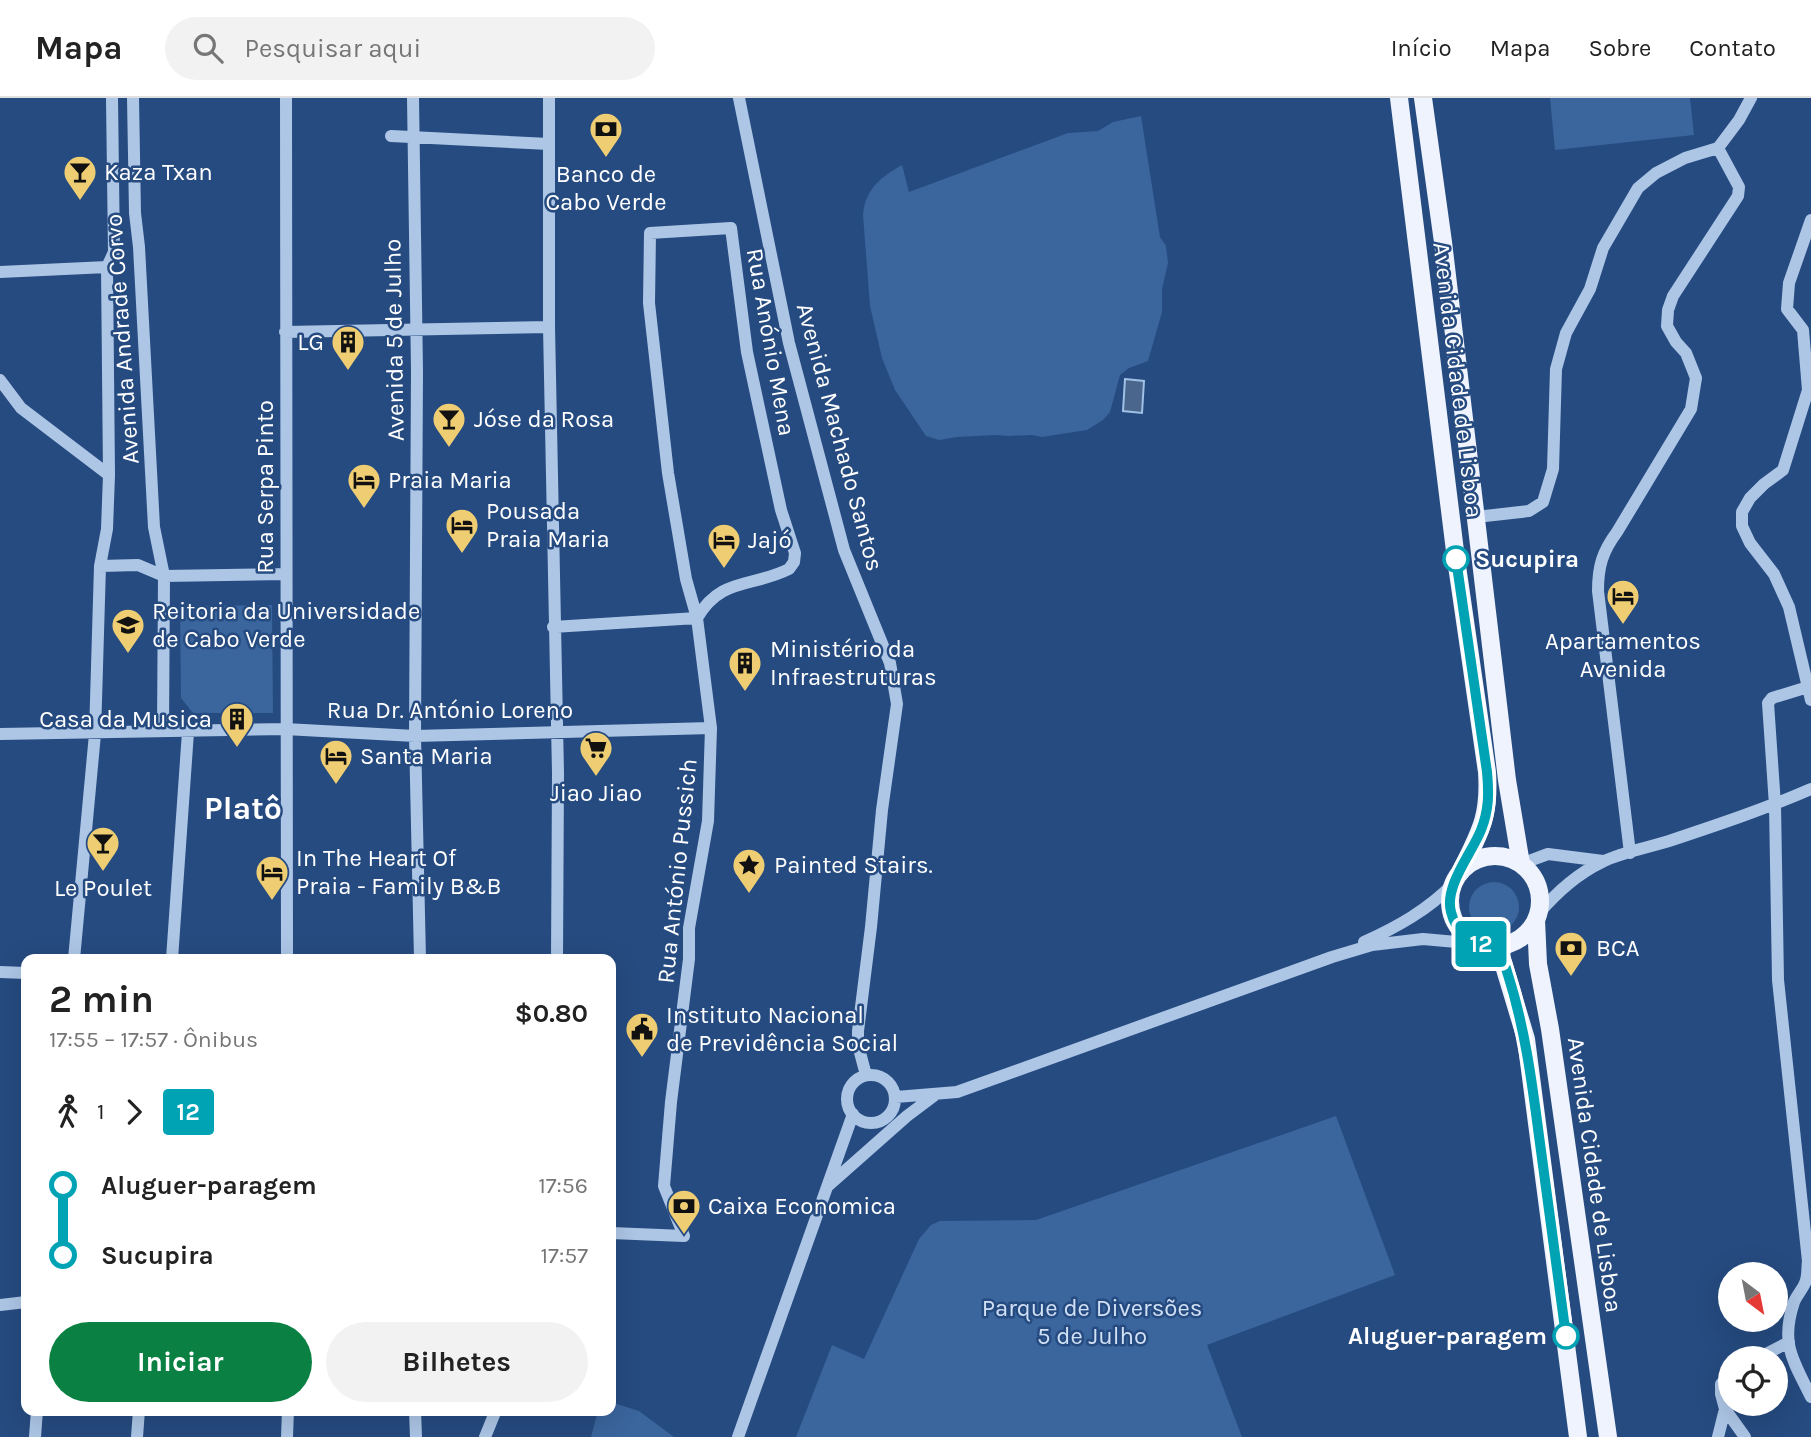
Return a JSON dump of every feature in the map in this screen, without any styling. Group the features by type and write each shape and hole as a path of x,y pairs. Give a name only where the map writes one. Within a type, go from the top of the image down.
{"main road":[{"name":"Avenida Cidade de Lisboa","path":"1399,98 1456,559 1487,772 1489,799 1486,813 1457,877"},
{"name":"Avenida Cidade de Lisboa","path":"1423,98 1507,780 1521,864"},
{"path":"1496,856 1521,864 1533,877 1540,894 1537,917 1525,935 1508,944 1485,945 1466,936 1454,919 1450,898 1457,877 1471,863 1496,856"},
{"name":"Avenida Cidade de Lisboa","path":"1537,917 1538,964 1550,1029 1608,1437"},
{"name":"Avenida Cidade de Lisboa","path":"1485,945 1501,956 1526,1039 1578,1437"}],"street":[{"name":"Avenida Andrade Corvo","path":"74,954 95,734 100,566 107,529 107,267 114,252 112,98"},
{"name":"Avenida Andrade Corvo","path":"133,98 135,213 155,527 164,576 163,731"},
{"name":"Rua Serpa Pinto","path":"286,98 287,954"},
{"name":"Avenida 5 de Julho","path":"413,98 417,384 415,736 420,954"},
{"path":"550,98 549,327 557,733 557,954"},
{"name":"Avenida Machado Santos","path":"739,98 793,355 844,550 890,663 897,704 882,810 858,1031 866,1075"},
{"path":"1476,517 1529,511 1543,502 1553,468 1556,369 1566,333 1590,289 1603,248 1638,188 1656,173 1675,163 1718,148 1739,120 1751,98"},
{"path":"391,136 549,144"},
{"path":"1630,853 1598,591 1598,567 1606,546 1691,409 1696,378 1686,353 1667,326 1668,310 1674,296 1738,196 1739,187 1718,148"},
{"path":"1811,220 1789,283 1787,309 1803,330 1809,370 1808,390 1783,470 1750,498 1742,512 1742,526 1750,543 1774,574 1789,607 1809,694 1772,698 1768,703 1775,804 1778,980 1808,1261 1806,1282 1796,1298 1788,1324 1788,1342 1789,1353 1811,1396"},
{"name":"Rua Anónio Mena","path":"697,618 705,604 715,595 789,569 794,562 795,553 780,510 747,352 731,228 650,233 649,303 666,459 685,579 697,618 711,727"},
{"path":"0,272 107,267"},
{"path":"285,332 549,327"},
{"path":"0,380 21,408 109,475"},
{"path":"100,566 138,565 164,576 286,574"},
{"path":"553,627 697,618"},
{"name":"Rua Dr. António Loreno","path":"163,731 285,729 415,736 711,727"},
{"name":"Rua António Pussich","path":"616,1233 684,1236 664,1186 671,1102 689,959 689,928 708,821 711,727"},
{"path":"0,734 163,731"},
{"path":"172,954 188,732"},
{"path":"1537,917 1555,894 1603,861 1775,804 1811,789"},
{"path":"1521,864 1548,854 1603,861"},
{"path":"1332,957 1402,924 1440,897 1457,877"},
{"path":"896,1097 957,1092 1372,945 1423,939 1485,945"},
{"path":"0,972 21,973"},
{"path":"873,1074 886,1079 896,1097 891,1112 878,1122 862,1121 853,1114 848,1104 849,1089 859,1077 866,1075 873,1074"},
{"path":"826,1188 907,1116 936,1094"},
{"path":"738,1437 853,1114"},
{"path":"0,1305 21,1303"},
{"path":"1780,1346 1788,1342"},
{"path":"35,1437 37,1416"},
{"path":"137,1437 139,1416"},
{"path":"287,1437 288,1416"},
{"path":"415,1416 416,1437"},
{"path":"485,1437 494,1416"},
{"path":"1718,1437 1724,1416"},
{"path":"1731,1416 1745,1437"}],"green space":[{"path":"1550,98 1690,98 1694,135 1555,150"},
{"path":"1141,116 1160,237 1166,246 1168,263 1162,289 1162,312 1148,361 1129,368 1120,375 1110,412 1087,430 1042,437 997,435 939,440 926,436 895,390 882,358 870,306 863,215 867,198 875,185 902,165 909,192 1068,133 1098,131 1113,122"},
{"path":"272,605 273,713 193,713 181,698 180,606"},
{"path":"1494,882 1512,889 1519,907 1512,925 1494,932 1476,925 1469,907 1476,889"},
{"name":"Parque de Diversões 5 de Julho","path":"1336,1116 1395,1275 1207,1345 1242,1437 796,1437 832,1345 864,1359 919,1239 931,1225 940,1221 1036,1220"},
{"path":"616,1404 639,1411 674,1437 591,1437 597,1416 616,1416"}],"shaded area":[{"path":"1125,379 1144,381 1142,413 1123,411"}],"bus line":[{"name":"12","path":"1456,559 1489,799 1481,829 1454,883 1450,898 1451,912 1466,936 1479,944 1490,946 1501,956 1526,1039 1566,1336"}],"place":[{"name":"Banco de Cabo Verde","path":"606,159"},
{"name":"Kaza Txan","path":"80,202"},
{"name":"LG","path":"348,372"},
{"name":"Jóse da Rosa","path":"449,449"},
{"name":"Praia Maria","path":"364,510"},
{"name":"Pousada Praia Maria","path":"462,555"},
{"name":"Sucupira","path":"1456,559"},
{"name":"Jajó","path":"724,570"},
{"name":"Apartamentos Avenida","path":"1623,626"},
{"name":"Reitoria da Universidade de Cabo Verde","path":"128,655"},
{"name":"Ministério da Infraestruturas","path":"745,693"},
{"name":"Casa da Musica","path":"237,749"},
{"name":"Jiao Jiao","path":"596,778"},
{"name":"Santa Maria","path":"336,786"},
{"name":"Le Poulet","path":"103,873"},
{"name":"Painted Stairs.","path":"749,895"},
{"name":"In The Heart Of Praia - Family B&B","path":"272,902"},
{"name":"BCA","path":"1571,978"},
{"name":"Instituto Nacional de Previdência Social","path":"642,1059"},
{"name":"Caixa Economica","path":"684,1236"},
{"name":"Aluguer-paragem","path":"1566,1336"}],"district":[{"name":"Platô","path":"243,808"}]}
